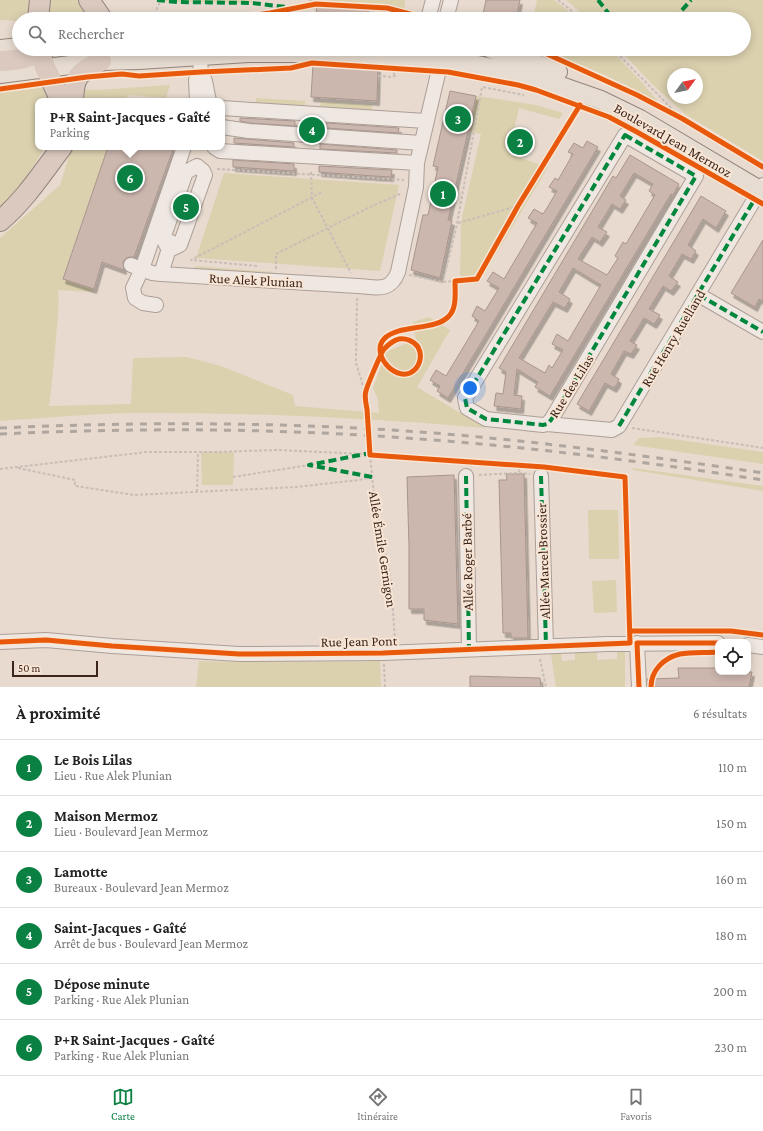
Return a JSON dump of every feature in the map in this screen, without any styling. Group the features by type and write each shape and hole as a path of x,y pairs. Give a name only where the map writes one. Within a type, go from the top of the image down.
{"highway":[{"path":"39,12 40,0"},
{"path":"89,0 97,12"},
{"path":"0,61 30,56"},
{"path":"41,56 60,98"},
{"path":"73,98 75,79 80,74 101,61"},
{"path":"0,221 14,209 25,196 52,155"}],"main road":[{"path":"0,49 12,48"},
{"name":"Boulevard Jean Mermoz","path":"0,74 39,56"},
{"name":"Boulevard Jean Mermoz","path":"51,56 101,61 200,59 224,56"},
{"name":"Boulevard Jean Mermoz","path":"448,56 468,63 535,77 601,100 640,119 762,187"},
{"name":"Boulevard Jean Mermoz","path":"514,56 573,78 634,106 666,123 762,187"}],"street":[{"path":"430,12 433,0"},
{"path":"448,12 451,0"},
{"name":"Rue Alek Plunian","path":"136,267 152,273 161,274 358,286 382,287 388,286 394,282 398,272 417,184 416,163 439,56"},
{"path":"200,59 196,80 205,98"},
{"path":"225,108 426,121"},
{"path":"225,127 249,131 421,143"},
{"name":"Rue des Lilas","path":"625,135 696,176 554,417 547,424 543,425 486,419 467,408 465,398 625,135"},
{"path":"218,150 416,163"},
{"path":"156,305 143,303 135,298 133,288 136,267 146,239 183,152 197,166 161,274"},
{"name":"Rue Henry Ruelland","path":"619,426 699,295 762,187"},
{"path":"699,295 763,332"},
{"path":"547,424 612,430 619,426"},
{"name":"Allée Marcel Brossier","path":"535,475 543,646"},
{"name":"Allée Roger Barbé","path":"466,476 468,649"},
{"name":"Rue Jean Pont","path":"0,642 46,640 112,646 239,654 389,649 468,649 637,643 715,643"},
{"path":"637,643 639,687"},
{"path":"751,645 763,647"}],"path":[{"path":"155,12 161,0"},
{"path":"558,0 573,12"},
{"path":"309,3 317,10"},
{"path":"301,7 309,3 324,4"},
{"path":"331,5 343,7"},
{"path":"367,10 387,8"},
{"path":"367,10 379,12"},
{"path":"620,56 676,114"},
{"path":"378,76 392,77 396,75 391,70 397,68"},
{"path":"443,282 457,224 482,87 524,95"},
{"path":"663,108 676,114"},
{"path":"213,169 311,175 417,184"},
{"path":"311,172 312,198 351,273"},
{"path":"276,280 276,254 417,184"},
{"path":"260,266 191,260 322,192"},
{"path":"457,224 518,206"},
{"path":"398,272 443,282 455,281"},
{"path":"358,286 356,363 365,392"},
{"path":"619,426 763,448"},
{"path":"0,469 141,453 277,450 365,454"},
{"path":"197,492 198,452"},
{"path":"233,477 309,465"},
{"path":"519,473 520,466"},
{"path":"16,467 75,480 75,486 134,495 322,485 372,477"},
{"path":"466,476 519,473 535,475"},
{"path":"543,646 541,661 546,687"}],"shaded area":[{"path":"0,0 33,0 32,12 12,12 12,21 0,20"},
{"path":"48,0 81,0 90,12 47,12"},
{"path":"157,0 252,0 252,3 178,2"},
{"path":"321,0 405,0 404,10 368,4"},
{"path":"537,0 554,0 570,12 534,12"},
{"path":"566,0 763,0 763,161 685,114 674,104 703,104 703,68 667,68 667,98 626,56 751,56 751,12 580,12"},
{"path":"65,56 99,56 66,59"},
{"path":"561,56 617,56 662,106 624,84"},
{"path":"170,85 166,98 130,95 126,98 81,98 82,89 96,90"},
{"path":"47,87 52,98 35,98 35,150 43,150 17,193 0,214 0,93"},
{"path":"476,96 536,105 563,113 559,119 519,108 513,135 511,155 548,167 479,283 460,284 461,222 481,134 468,131"},
{"path":"256,98 305,101 305,106 256,103"},
{"path":"321,102 372,105 372,110 320,107"},
{"path":"71,150 107,150 63,279 94,289 93,292 58,290 58,320 49,406 131,404 133,358 186,357 221,366 293,395 295,406 379,413 378,400 373,388 386,352 416,339 413,322 429,317 450,330 417,387 485,428 397,421 177,413 66,416 0,421 0,238 60,185"},
{"path":"224,173 399,185 380,271 196,258"},
{"path":"195,266 273,272 273,275 194,270"},
{"path":"659,437 763,452 763,464 633,445 639,438"},
{"path":"201,452 234,452 233,485 202,485"},
{"path":"633,468 763,486 763,491 633,470"},
{"path":"588,510 618,510 619,559 589,559"},
{"path":"616,580 617,612 594,613 592,581"},
{"path":"597,652 597,660 617,659 617,652 625,652 625,687 556,687 551,654 561,653 562,661 575,660 575,653"},
{"path":"199,661 380,661 381,687 196,687"}],"building":[{"path":"486,0 520,0 517,12 483,12"},
{"path":"317,2 367,6 367,12 316,12"},
{"path":"313,64 378,67 377,101 311,97"},
{"path":"450,91 476,96 448,220 452,221 440,278 411,270 423,215 428,215 438,167 433,166"},
{"path":"240,118 295,121 295,126 250,123 240,121"},
{"path":"326,123 399,128 398,133 325,128"},
{"path":"514,136 528,137 527,149 512,147"},
{"path":"234,138 294,143 294,147 234,143"},
{"path":"587,141 598,147 448,398 437,391 440,386 430,380 436,370 446,376 479,321 472,316 477,306 485,311 499,288 487,281 493,272 504,279 537,223 528,218 534,209 543,214 557,191 549,187 555,178 558,180 573,154 568,152 574,143 583,148"},
{"path":"320,144 397,150 397,153 320,149"},
{"path":"107,150 173,150 134,257 125,259 123,262 124,270 102,262 94,289 63,279"},
{"path":"630,155 679,184 673,195 671,194 550,396 535,387 538,382 517,369 514,395 522,396 521,409 494,406 496,393 503,394 506,372 499,368 613,176 616,178","holes":["634,173 653,184 649,191 655,195 626,244 623,242 615,256 618,258 607,275 578,259 592,237 600,242 607,232 598,227 612,204 620,209 626,200 620,196","573,268 601,285 568,341 557,334 552,344 563,350 552,368 549,365 545,373 519,358 553,302 565,308 570,299 559,292"]},
{"path":"233,160 294,164 294,171 233,167"},
{"path":"319,166 392,170 391,177 319,172"},
{"path":"701,196 726,211 716,228 703,219 688,245 696,251 691,259 682,254 669,276 678,282 671,291 663,286 649,309 660,315 654,324 644,318 630,341 637,345 631,354 624,351 611,374 619,379 617,384 614,388 605,383 589,411 577,404"},
{"path":"763,240 763,301 759,299 755,307 731,293"},
{"path":"506,474 524,474 528,638 511,638 511,633 503,633 499,480 507,480"},
{"path":"454,475 458,624 424,620 424,609 409,609 407,477"},
{"path":"678,668 715,668 715,675 751,675 752,672 749,687 647,687 647,679 679,678"},
{"path":"470,676 540,678 541,687 470,687"}],"railway":[{"path":"0,428 147,424 245,424 343,427 439,433 532,442 763,473"},
{"path":"0,434 147,430 343,434 439,440 532,449 671,466 763,480"}],"marked path":[{"path":"157,0 178,2 252,3 286,7"},
{"path":"598,0 607,12"},
{"path":"680,12 691,0"},
{"path":"625,135 696,176 551,420 547,424 543,425 486,419 467,408 465,398 625,135"},
{"path":"619,426 753,202"},
{"path":"699,295 763,332"},
{"path":"372,455 365,454 309,465 372,477"},
{"path":"466,476 469,649"},
{"path":"541,476 546,646"}],"cycle path":[{"path":"275,12 316,4 387,8 402,12"},
{"path":"551,56 637,95 683,119 763,167"},
{"path":"0,89 87,77 122,74 139,76 291,68 312,63 448,72 518,85 536,90 609,117 763,204"},
{"path":"0,642 46,640 112,646 239,654 383,653 630,643 625,477 544,467 370,455 365,393 371,377 380,357 382,352 386,347 399,339 410,340 420,350 420,362 410,373 397,373 391,369 382,358 380,351 384,339 390,334 398,331 443,321 452,313 455,295 455,281 477,279 518,206 580,105"},
{"path":"630,631 731,631 763,635"},
{"path":"639,687 637,643 715,643"},
{"path":"651,687 653,675 656,670 669,658 685,653 715,652"}],"place":[{"name":"Lamotte","path":"458,119"},
{"name":"Saint-Jacques - Gaîté","path":"312,130"},
{"name":"Maison Mermoz","path":"520,142"},
{"name":"P+R Saint-Jacques - Gaîté","path":"130,178"},
{"name":"Le Bois Lilas","path":"443,194"},
{"name":"Dépose minute","path":"186,207"}]}
